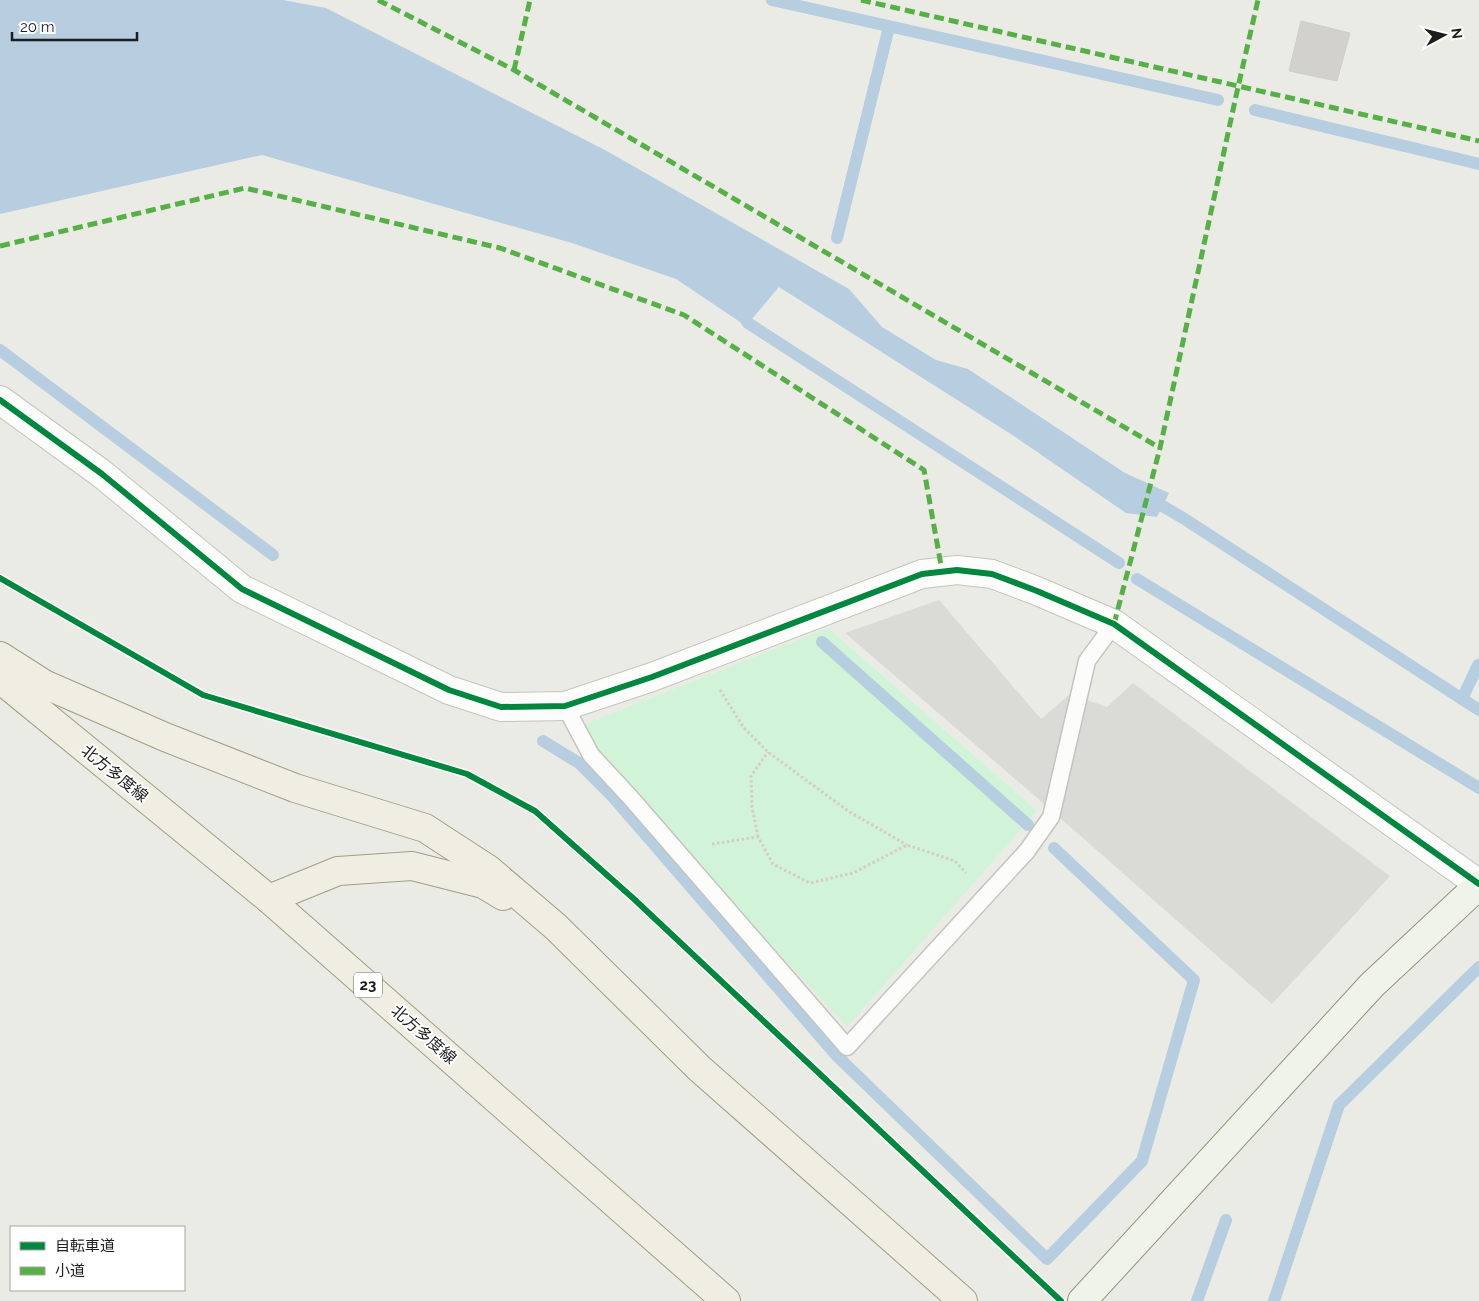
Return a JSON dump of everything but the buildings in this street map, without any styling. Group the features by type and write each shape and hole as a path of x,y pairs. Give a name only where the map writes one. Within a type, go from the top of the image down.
{"main road":[{"path":"0,656 44,684 165,737 294,788 425,828 488,869 556,927 700,1070 963,1301"},
{"name":"北方多度線","path":"0,680 269,898 726,1301"},
{"path":"269,898 338,871 412,866 483,884 556,927"}],"street":[{"path":"0,400 102,474 242,589 449,690 500,708 565,706 652,678 922,574 957,570 992,574 1114,624 1479,884 1372,985 1082,1301"}],"lane":[{"path":"565,706 591,755 677,850 848,1047 1027,851 1050,817 1087,661 1114,624"}],"path":[{"path":"699,659 744,728 768,752 848,811 907,845 955,861 986,896"},
{"path":"768,752 751,776 752,806 758,837 773,864 810,883 853,873 907,845"},
{"path":"677,850 758,837"}],"green space":[{"path":"828,628 1037,811 847,1027 596,754 580,726"}],"shaded area":[{"path":"939,600 1041,719 1070,694 1107,707 1133,683 1390,876 1272,1004 1035,796 845,633"}],"water":[{"path":"0,0 283,0 326,8 605,150 849,289 882,327 936,360 968,369 1125,473 1169,493 1157,517 1126,513 1014,436 779,287 746,326 676,279 572,243 262,155 0,214"}],"waterway":[{"path":"772,0 1218,100"},
{"path":"837,238 889,27"},
{"path":"1255,110 1479,164"},
{"path":"739,310 748,323 1119,563"},
{"path":"0,350 273,555"},
{"path":"1149,498 1183,518 1479,710"},
{"path":"1137,579 1479,788"},
{"path":"822,642 1028,825"},
{"path":"1462,699 1478,665"},
{"path":"543,741 579,763 614,798 837,1056 1047,1259 1142,1161 1194,980 1054,848"},
{"path":"1274,1301 1339,1105 1479,967"},
{"path":"1197,1301 1226,1220"}],"marked path":[{"path":"378,0 514,70 1160,448"},
{"path":"514,70 530,0"},
{"path":"861,0 1479,141"},
{"path":"1114,624 1160,448 1258,0"},
{"path":"0,246 245,188 500,248 684,315 924,470 942,571"}],"cycle path":[{"path":"0,400 102,474 242,589 449,690 501,707 565,706 652,677 922,574 957,570 992,574 1114,624 1479,884"},
{"path":"0,578 203,695 467,774 535,811 634,899 1061,1301"}]}
